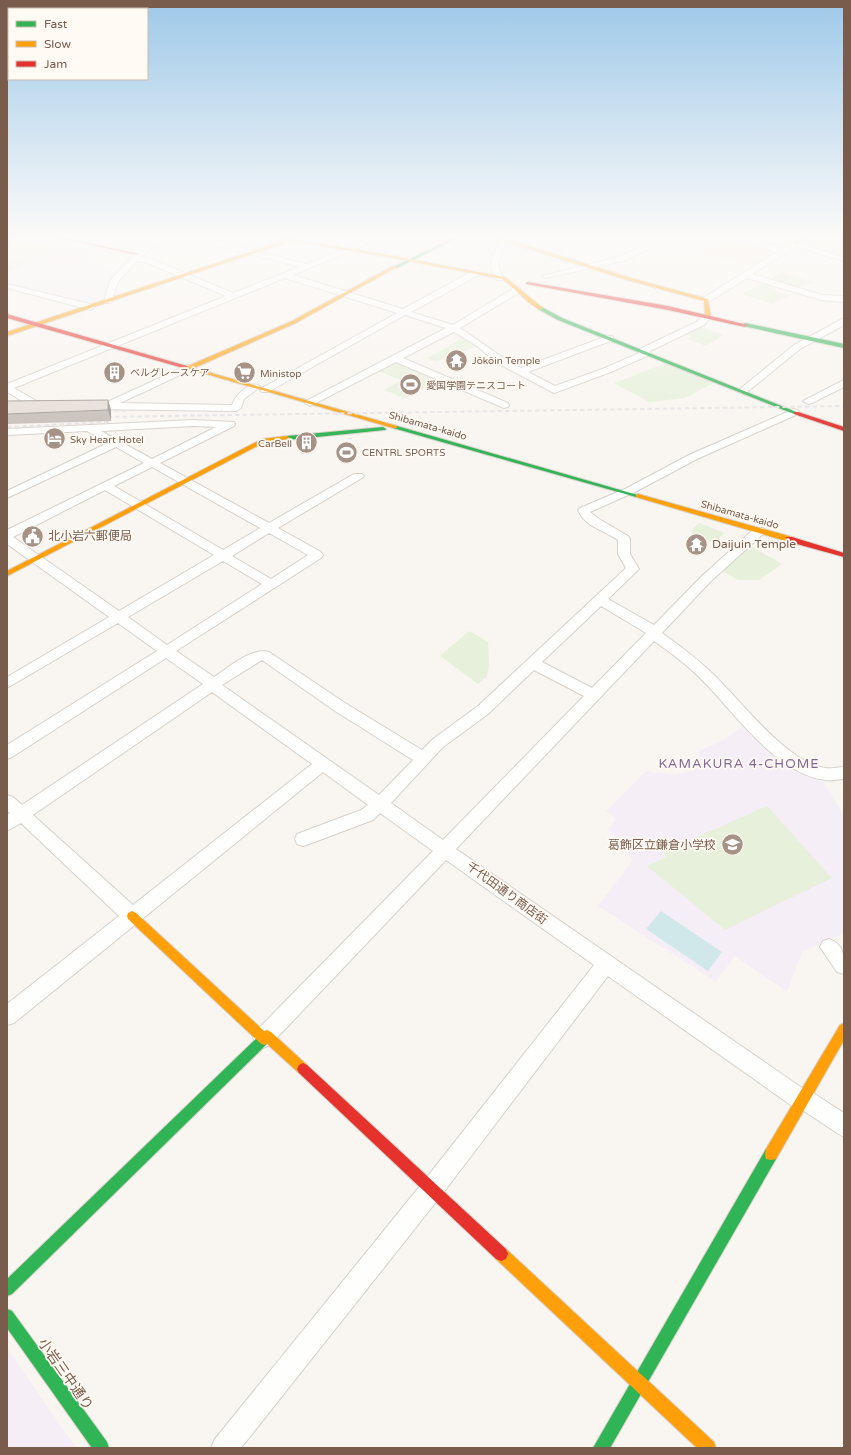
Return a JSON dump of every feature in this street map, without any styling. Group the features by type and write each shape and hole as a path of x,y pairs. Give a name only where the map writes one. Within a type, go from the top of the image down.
{"street":[{"path":"82,304 91,306"},
{"path":"7,334 98,304"},
{"path":"7,388 213,304"},
{"path":"106,406 188,368 294,322 328,304"},
{"path":"378,304 454,328 480,344 500,362 554,390 644,352 701,323 708,316"},
{"path":"76,406 236,408 239,398 260,389 419,304"},
{"path":"310,403 454,328 493,304"},
{"path":"531,304 545,312 794,412 844,429"},
{"path":"642,304 708,316 844,346"},
{"path":"706,304 708,316"},
{"name":"Shibamata-kaido","path":"7,316 844,555"},
{"path":"743,391 797,347 844,321"},
{"path":"520,372 610,338"},
{"path":"395,358 482,394 504,405"},
{"path":"808,401 844,383"},
{"path":"7,388 36,405 60,405"},
{"path":"303,840 367,815 379,805 438,744 483,710 633,569 624,554 624,538 619,533 587,517 584,510 624,493 693,457 794,412"},
{"path":"7,432 193,423 230,424 7,535"},
{"path":"7,574 264,440 396,428"},
{"path":"7,753 317,556 91,429"},
{"path":"7,495 117,443"},
{"path":"7,683 358,476"},
{"path":"106,486 141,505 184,533 224,555 271,584"},
{"path":"7,1289 263,1039 444,848 706,578 759,531"},
{"name":"千代田通り商店街","path":"7,538 213,684 379,805 444,848 606,964 844,1126"},
{"path":"599,600 622,612 685,656 784,755 818,772 834,775 844,773"},
{"path":"7,824 213,684 254,658 264,655 340,707 424,759"},
{"path":"532,663 593,695"},
{"path":"7,1016 323,764"},
{"path":"7,801 263,1039"},
{"path":"829,947 844,966"},
{"path":"224,1448 432,1189 606,964"},
{"path":"601,1448 844,1029"},
{"path":"263,1039 266,1036 432,1189 708,1448"},
{"name":"小岩三中通り","path":"7,1316 101,1448"}],"shaded area":[{"name":"葛飾区立鎌倉小学校","path":"746,724 822,779 844,816 844,933 802,952 787,992 735,956 716,982 598,906 633,860 608,829 617,819 606,811 646,771 675,775 693,771 700,763 699,751 722,741"},
{"path":"7,1348 76,1448 7,1448"}],"green space":[{"path":"701,327 723,335 706,346 688,339 692,337 687,334"},
{"path":"465,337 476,344 472,346 475,347 436,362 427,358"},
{"name":"愛国学園テニスコート","path":"398,362 439,380 405,398 384,390 401,380 378,371"},
{"path":"666,363 715,382 685,398 649,402 614,383"},
{"path":"699,523 725,533 717,540 725,544 722,547 690,532"},
{"path":"751,546 782,564 759,580 738,580 722,571"},
{"path":"469,631 488,642 489,667 487,676 478,684 440,656"},
{"path":"767,806 832,878 725,930 647,866 666,857 663,852"}],"water":[{"path":"661,911 722,952 708,971 646,929"}],"building":[{"path":"108,400 108,410 7,414 7,401"}],"railway":[{"path":"100,417 844,406"},
{"path":"99,410 127,411"},
{"path":"7,427 109,422"}],"traffic: fast":[{"path":"540,308 560,319 796,413"},
{"path":"745,325 844,346"},
{"path":"395,427 638,496"},
{"path":"287,438 383,429"},
{"path":"7,1289 264,1039"},
{"path":"601,1448 771,1154"},
{"path":"7,1316 101,1448"}],"traffic: slow":[{"path":"7,334 98,304"},
{"path":"188,368 294,322 327,304"},
{"path":"534,304 540,308"},
{"path":"706,304 708,316"},
{"path":"185,367 395,427"},
{"path":"7,574 264,440 287,438"},
{"path":"638,496 789,539"},
{"path":"132,916 264,1039 267,1036 303,1069"},
{"path":"771,1154 844,1029"},
{"path":"501,1254 708,1448"}],"traffic: jam":[{"path":"645,304 745,325"},
{"path":"7,316 185,367"},
{"path":"796,413 844,429"},
{"path":"789,539 844,555"},
{"path":"303,1069 501,1254"}],"place":[{"name":"Jōkōin Temple","path":"456,360"},
{"name":"ベルグレースケア","path":"115,372"},
{"name":"Ministop","path":"244,373"},
{"name":"愛国学園テニスコート","path":"411,385"},
{"name":"Sky Heart Hotel","path":"55,439"},
{"name":"CarBell","path":"307,443"},
{"name":"CENTRL SPORTS","path":"346,452"},
{"name":"北小岩六郵便局","path":"33,536"},
{"name":"Daijuin Temple","path":"696,544"},
{"name":"葛飾区立鎌倉小学校","path":"732,845"}],"district":[{"name":"KAMAKURA 4-CHOME","path":"739,763"}]}
